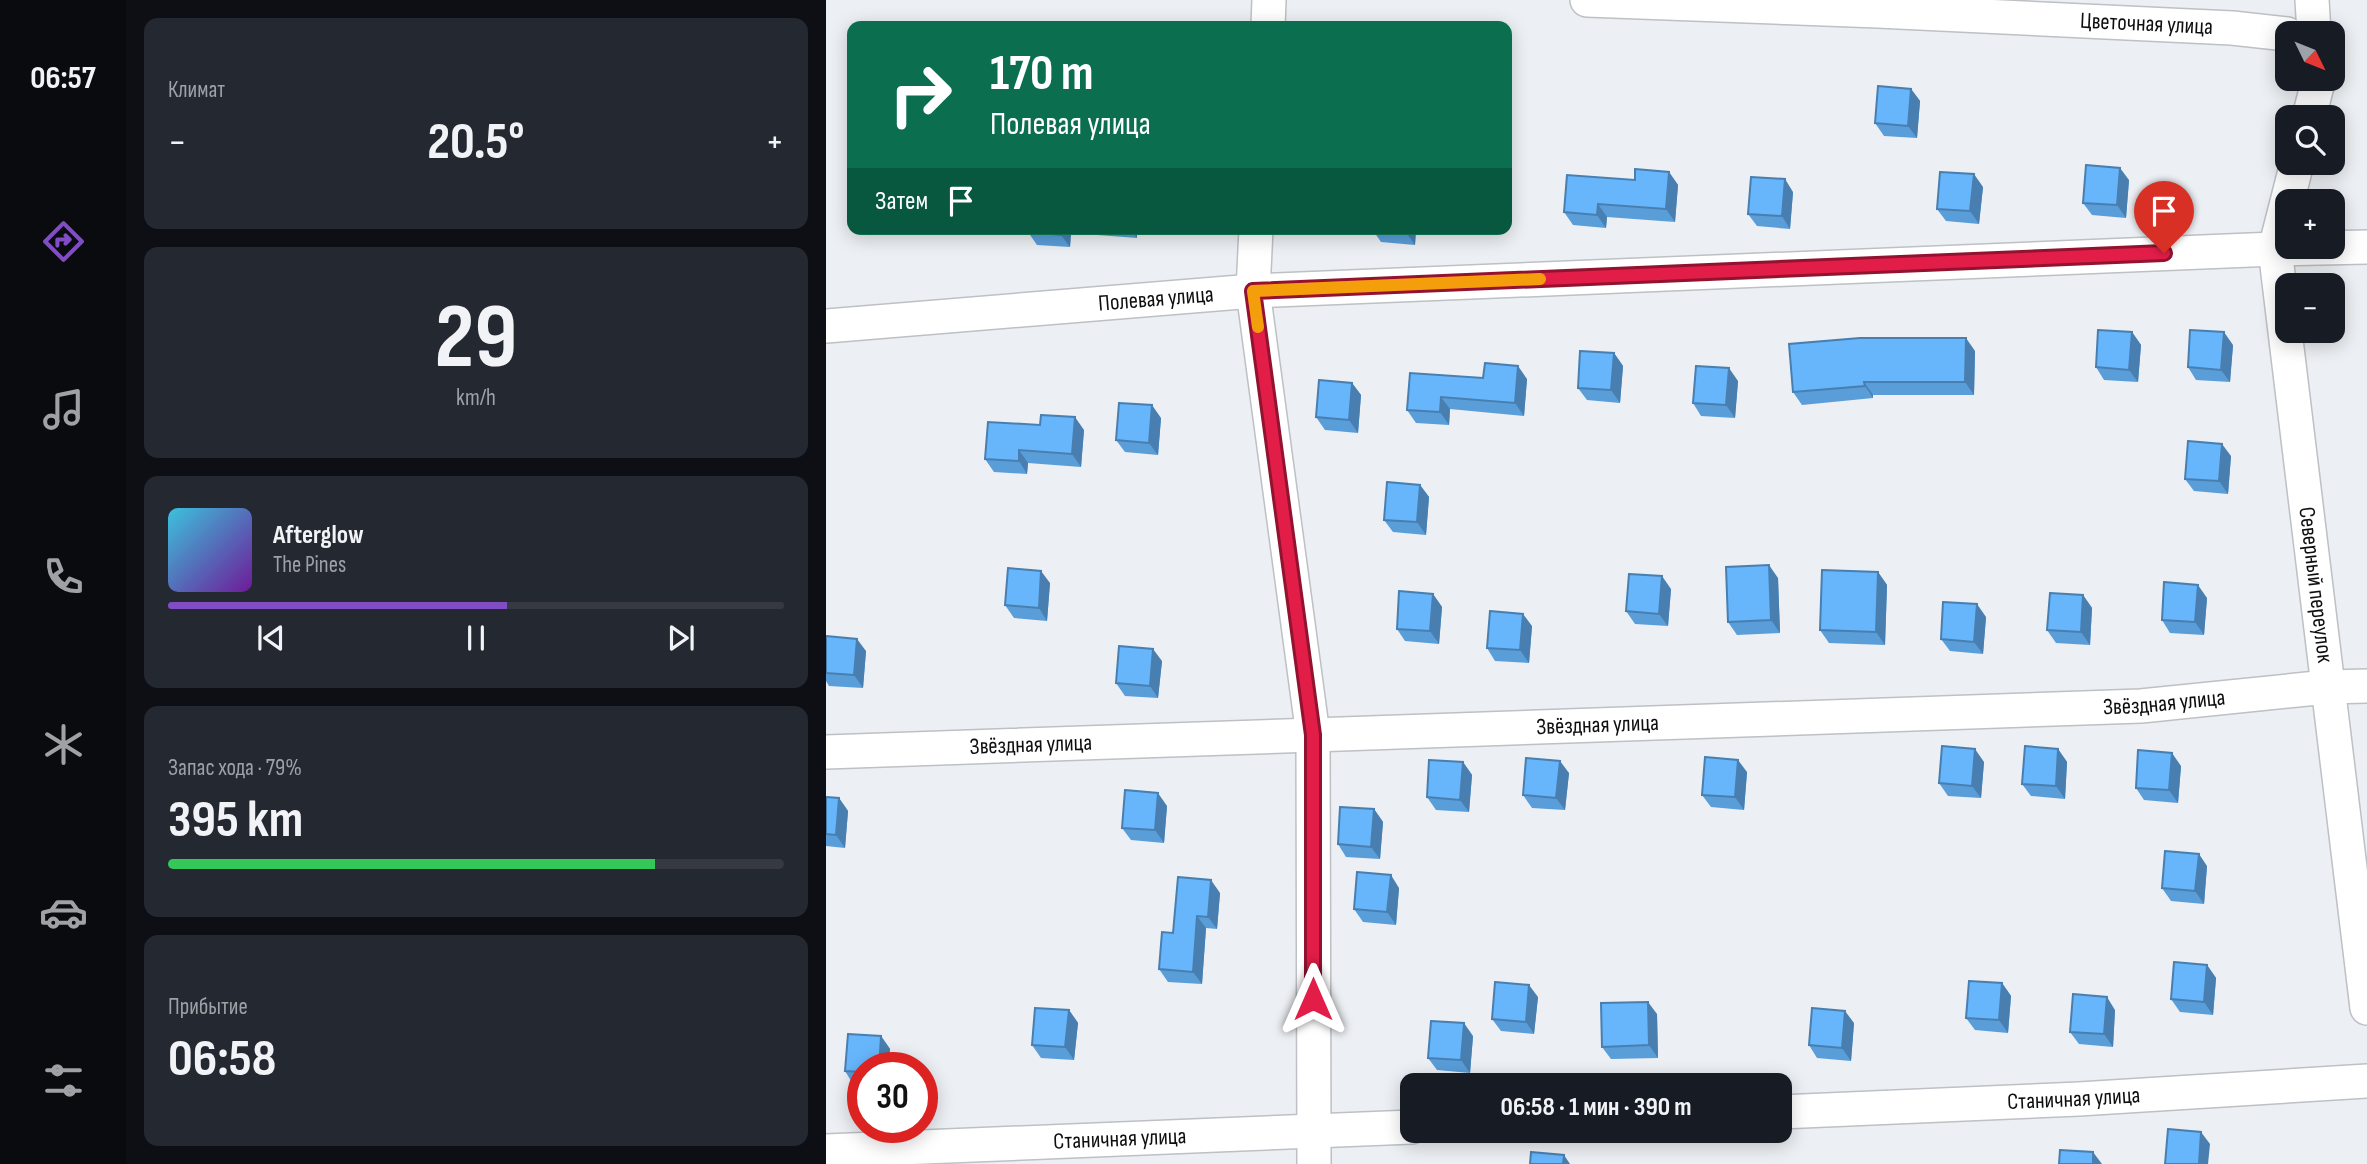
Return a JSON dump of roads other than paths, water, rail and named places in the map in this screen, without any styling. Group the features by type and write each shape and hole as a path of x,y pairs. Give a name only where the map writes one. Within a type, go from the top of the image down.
{"street":[{"path":"1268,21 1269,0"},
{"name":"Цветочная улица","path":"1587,0 2232,27 2275,32"},
{"path":"2312,0 2313,21"},
{"path":"1256,235 1253,291 1313,735 1314,1164"},
{"name":"Полевая улица","path":"2345,247 2367,247"},
{"name":"Полевая улица","path":"826,326 1253,291 2275,248"},
{"name":"Северный переулок","path":"2276,259 2367,1009"},
{"name":"Звёздная улица","path":"826,752 2141,706 2327,687 2367,686"},
{"name":"Станичная улица","path":"1792,1111 2079,1099 2367,1081"},
{"name":"Станичная улица","path":"826,1151 1400,1127"}]}
